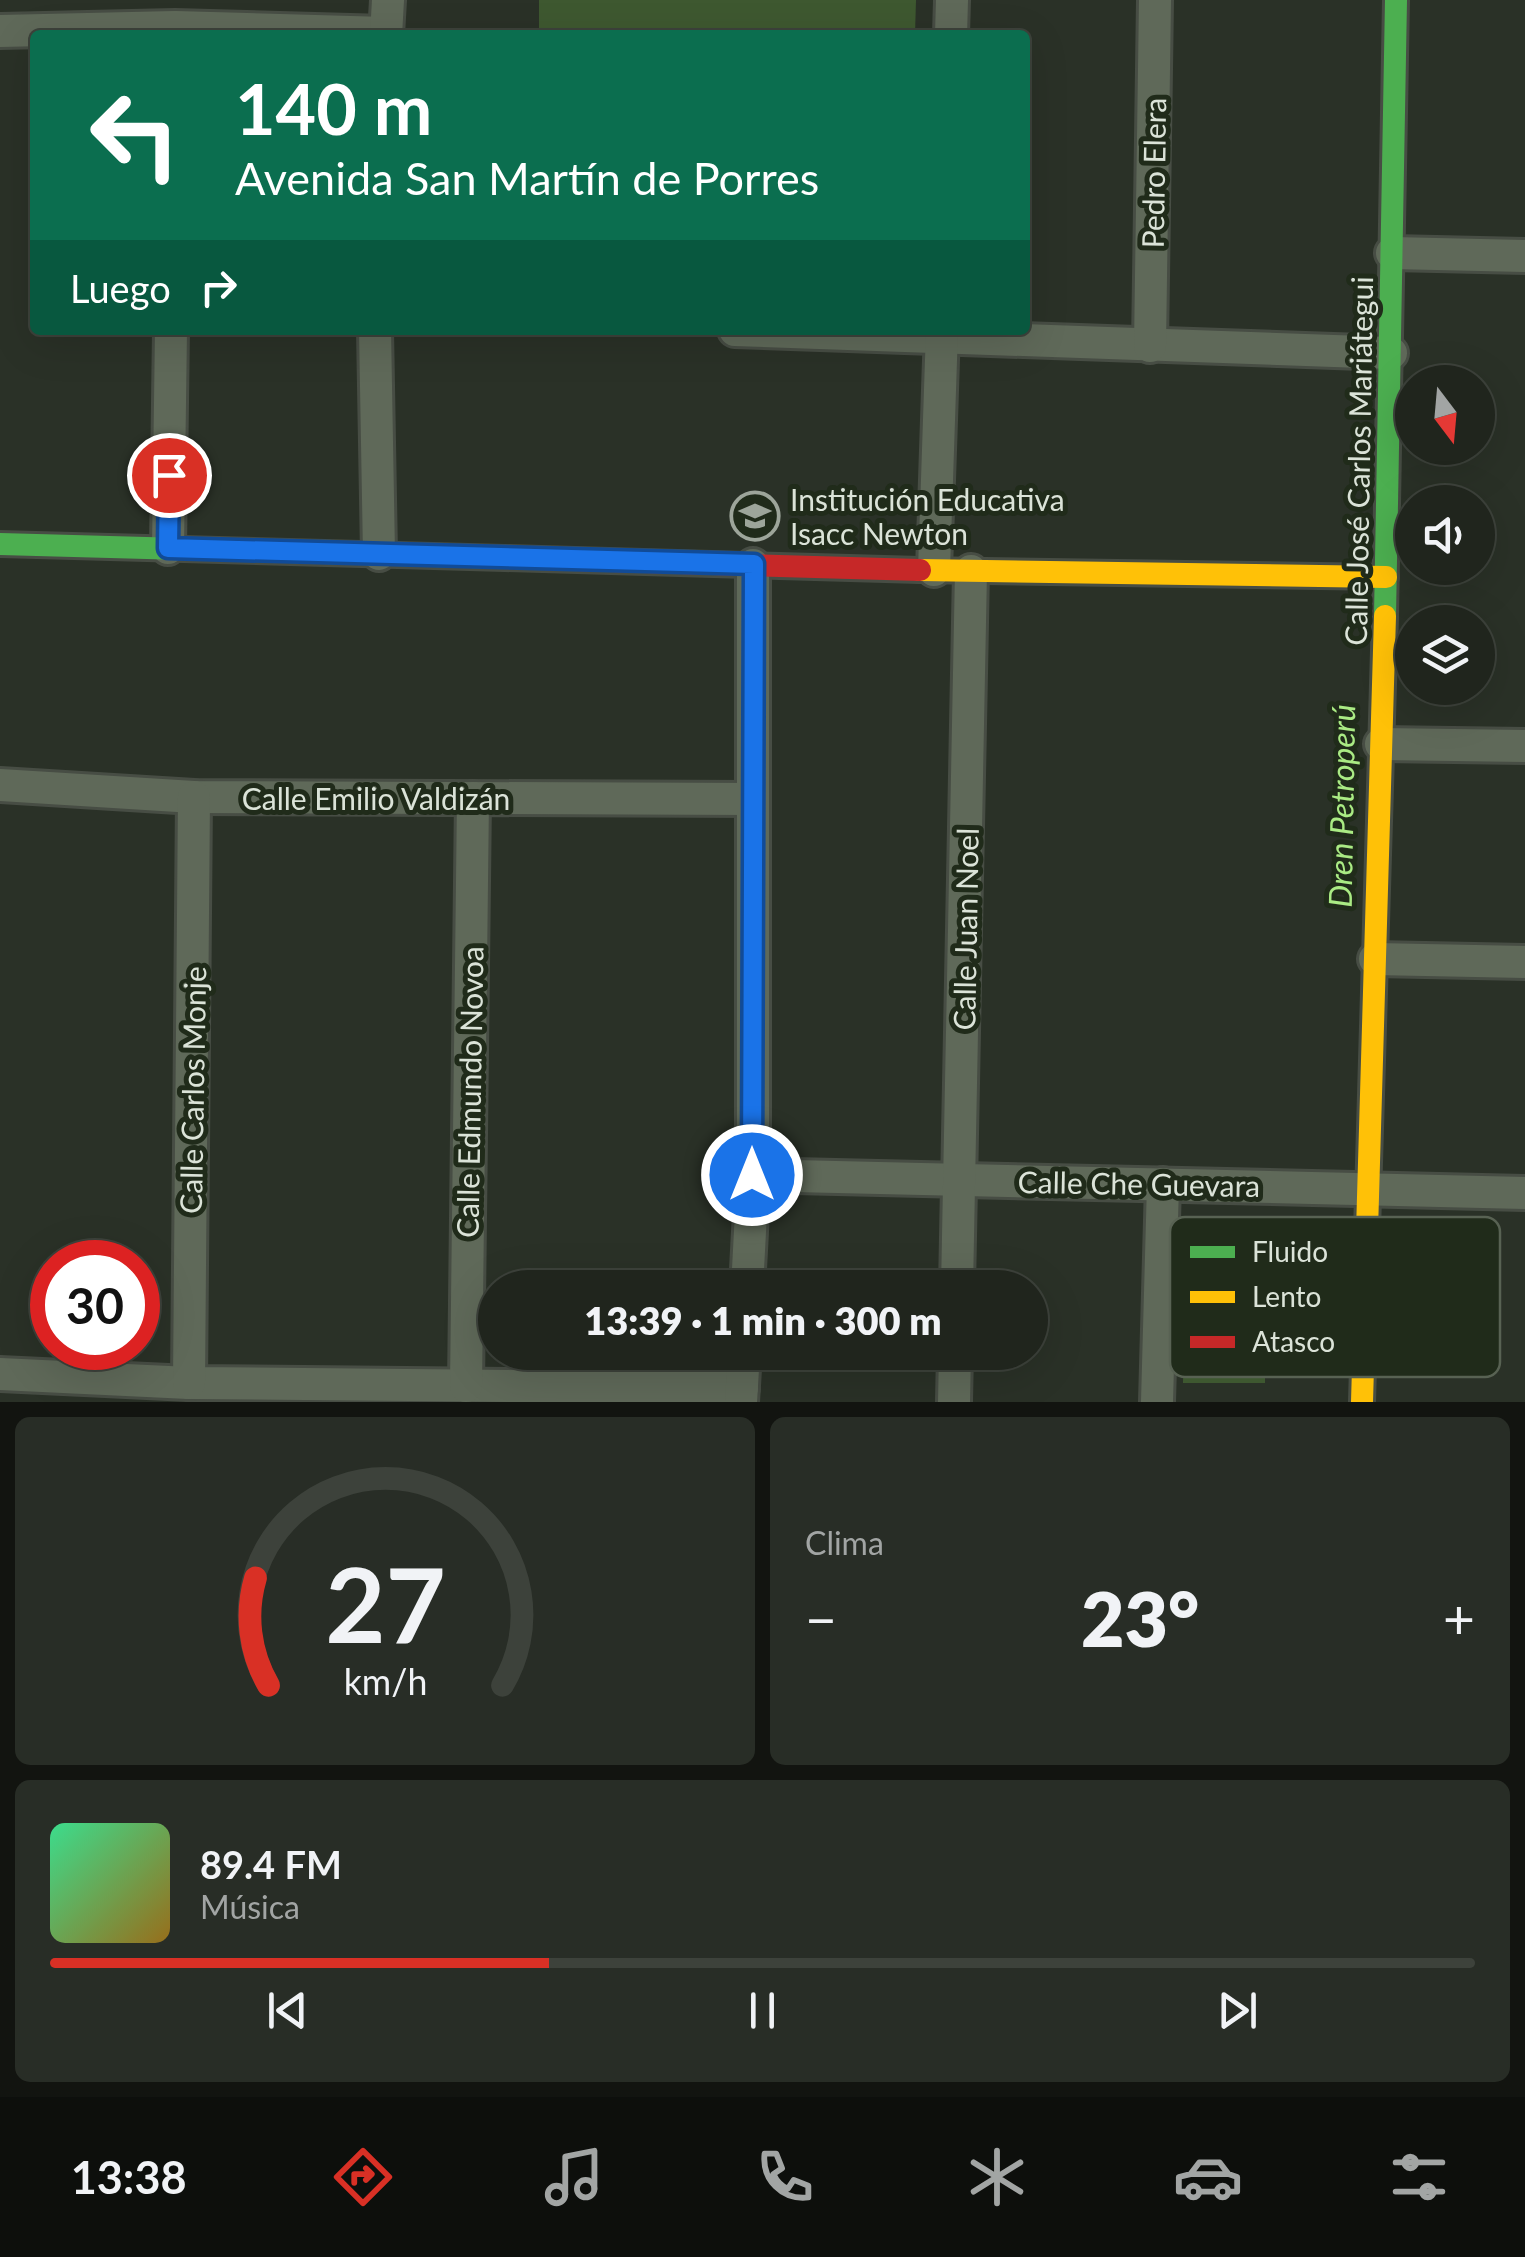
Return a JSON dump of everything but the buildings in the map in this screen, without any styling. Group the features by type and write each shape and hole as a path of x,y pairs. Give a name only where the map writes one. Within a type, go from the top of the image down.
{"street":[{"path":"951,30 952,0"},
{"name":"Pedro Elera","path":"1150,346 1156,0"},
{"name":"Calle José Carlos Mariátegui","path":"1368,1217 1386,577 1396,0"},
{"path":"0,31 175,21 387,23"},
{"path":"1392,253 1525,256"},
{"path":"168,548 171,335"},
{"path":"375,335 380,554"},
{"path":"934,570 942,335"},
{"path":"974,335 1150,346 1390,353"},
{"path":"0,544 971,571 1386,577"},
{"path":"748,1270 752,1175 754,564"},
{"name":"Calle Juan Noel","path":"957,1270 971,571"},
{"path":"1381,744 1525,746"},
{"name":"Calle Emilio Valdizán","path":"0,785 194,797 753,799"},
{"name":"Calle Carlos Monje","path":"189,1383 194,797"},
{"name":"Calle Edmundo Novoa","path":"466,1386 473,798"},
{"path":"1375,959 1525,962"},
{"name":"Calle Che Guevara","path":"752,1175 1525,1193"},
{"path":"1158,1402 1162,1184"},
{"path":"0,1374 189,1383 466,1386 742,1395 743,1370"},
{"path":"954,1402 955,1370"},
{"name":"Calle José Carlos Mariátegui","path":"1362,1402 1363,1377"}],"green space":[{"path":"539,0 916,0 915,30 539,30"},
{"path":"1183,1377 1265,1377 1265,1383 1183,1383"}],"traffic: fast":[{"path":"1385,616 1396,0"},
{"path":"0,544 505,558"}],"traffic: slow":[{"path":"920,570 1386,577"},
{"path":"1367,1217 1385,616"},
{"path":"1362,1402 1363,1377"}],"traffic: jam":[{"path":"505,558 920,570"}],"place":[{"name":"Institución Educativa Isacc Newton","path":"755,516"}],"route":[{"path":"169,475 168,548 754,564 752,1175"}],"water label":[{"name":"Dren Petroperú","path":"1341,806"}]}
